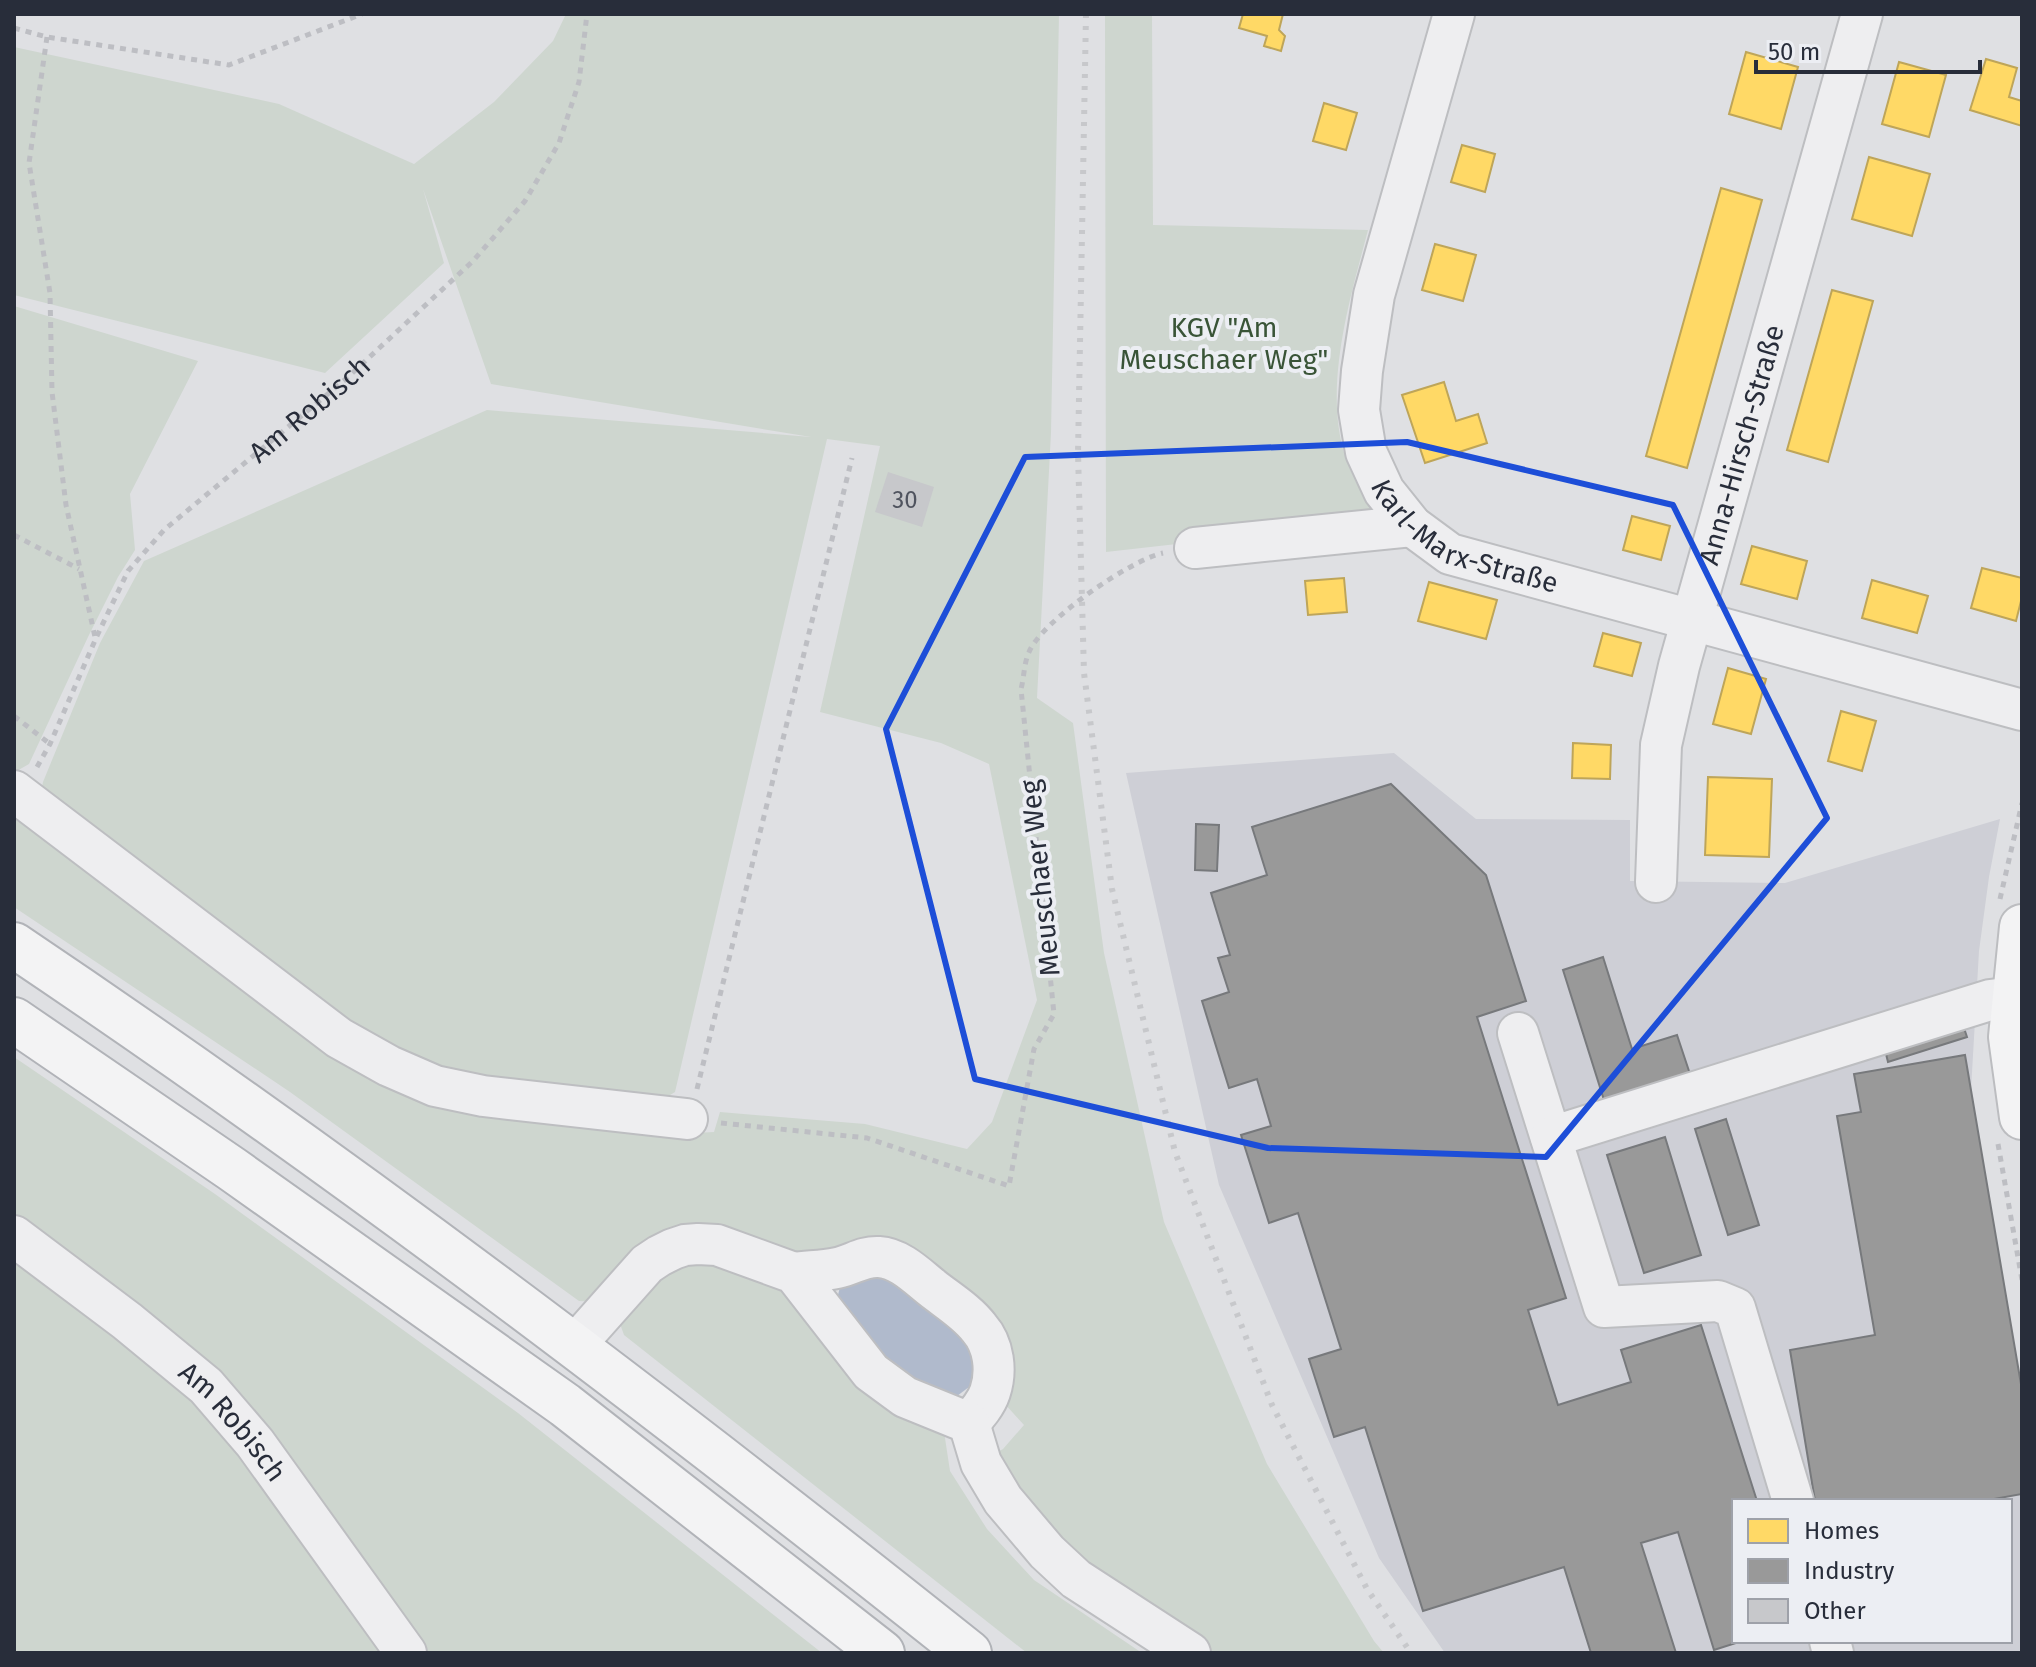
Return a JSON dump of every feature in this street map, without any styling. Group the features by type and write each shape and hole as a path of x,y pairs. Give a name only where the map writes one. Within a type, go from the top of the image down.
{"main road":[{"path":"2022,927 2011,1037 2022,1117"},
{"path":"14,945 269,1121 575,1345 969,1653"},
{"path":"14,1020 232,1169 565,1405 882,1653"}],"street":[{"name":"Karl-Marx-Straße","path":"1454,14 1374,295 1362,371 1359,410 1366,452 1384,491 1412,526 1450,554 2022,710"},
{"name":"Anna-Hirsch-Straße","path":"1656,882 1661,745 1679,666 1862,14"},
{"path":"1195,548 1412,526"},
{"path":"18,794 339,1038 389,1066 435,1086 483,1096 672,1118"},
{"path":"1551,1137 1990,1000 2014,997"},
{"path":"1518,1033 1604,1307 1718,1301 1735,1308 1792,1499"},
{"name":"Am Robisch","path":"14,1236 127,1321 206,1386 255,1443 406,1653"},
{"path":"575,1345 647,1264 685,1245 717,1245 794,1273 840,1268 862,1258 880,1257 898,1263 911,1272 978,1325 987,1338 992,1350 990,1392 983,1407 969,1423"},
{"path":"794,1273 871,1372 905,1397 969,1423"},
{"path":"969,1423 981,1463 1003,1500 1047,1552 1076,1579 1190,1653"}],"path":[{"path":"14,28 47,37 229,65 362,14"},
{"name":"Am Robisch","path":"18,794 50,744 128,571 164,530 347,378 473,261 525,201 559,143 579,82 587,14"},
{"path":"47,37 29,163 50,293 52,392 64,491 96,638"},
{"path":"672,1118 694,1097 698,1087 852,458"},
{"path":"14,535 80,570"},
{"name":"Meuschaer Weg","path":"672,1118 867,1138 1009,1186 1034,1049 1054,1014 1021,689 1029,652 1052,621 1134,565 1157,554 1195,548"},
{"path":"14,716 50,744"}],"highlighted area":[{"path":"1407,442 1673,505 1827,818 1546,1157 1268,1148 975,1079 886,729 1025,457"}],"shaded area":[{"path":"1394,753 1476,819 1630,820 1630,881 1785,883 2000,819 1979,951 1971,1090 2022,1390 2022,1653 1445,1653 1379,1558 1219,1185 1126,773"}],"green space":[{"path":"566,14 1059,14 1051,433 1037,698 1073,723 1104,953 1164,1222 1267,1464 1384,1653 1212,1653 1140,1612 1034,1524 1018,1507 992,1455 1003,1449 1024,1425 1004,1403 999,1347 986,1319 960,1295 897,1252 881,1248 859,1250 830,1259 805,1262 785,1260 717,1237 681,1236 658,1245 597,1302 579,1301 290,1092 14,907 14,802 337,1045 385,1072 441,1097 572,1118 696,1133 714,1132 720,1112 865,1124 967,1149 992,1122 1037,1000 989,764 941,743 820,712 880,446 827,439 675,1092 657,1103 476,1088 395,1060 342,1030 48,808 41,792 100,643 144,561 487,410 811,437 491,384 423,189 444,263 325,373 14,295 14,47 279,104 414,164 494,102 553,41"},
{"name":"KGV \"Am Meuschaer Weg\"","path":"1105,14 1152,14 1153,225 1368,230 1347,313 1337,401 1339,429 1348,465 1381,521 1106,552"},
{"path":"14,306 198,361 130,494 135,550 88,637 29,764 15,772"},
{"path":"14,1057 215,1194 518,1413 822,1653 420,1653 258,1428 14,1226"},
{"path":"14,1250 199,1394 392,1653 14,1653"},
{"path":"662,1264 752,1264 943,1425 950,1471 987,1529 1034,1580 1142,1653 1027,1653 624,1335 619,1321"}],"water":[{"path":"879,1268 975,1339 973,1384 957,1396 942,1399 858,1338 836,1303 841,1283"}],"building: Homes":[{"path":"1243,14 1283,14 1279,30 1285,36 1281,51 1264,46 1267,36 1239,28"},
{"path":"1746,52 1798,67 1781,129 1729,114"},
{"path":"1986,59 2017,68 2009,97 2022,101 2022,126 1970,110"},
{"path":"1899,62 1946,75 1929,137 1882,124"},
{"path":"1324,103 1357,113 1346,150 1313,141"},
{"path":"1462,145 1495,154 1485,192 1451,182"},
{"path":"1869,157 1930,174 1912,236 1852,219"},
{"path":"1721,188 1762,200 1687,468 1646,456"},
{"path":"1435,244 1476,255 1463,301 1422,290"},
{"path":"1832,290 1873,301 1828,462 1787,450"},
{"path":"1444,382 1456,421 1478,414 1487,443 1425,463 1402,395"},
{"path":"1632,516 1670,526 1661,560 1623,550"},
{"path":"1752,546 1807,561 1797,599 1741,584"},
{"path":"1982,568 2022,578 2022,597 2016,621 1971,608"},
{"path":"1344,578 1347,612 1308,615 1305,581"},
{"path":"1872,580 1928,596 1917,633 1862,618"},
{"path":"1429,582 1497,600 1486,639 1418,621"},
{"path":"1603,633 1641,643 1632,676 1594,666"},
{"path":"1728,668 1766,679 1751,734 1713,724"},
{"path":"1841,711 1876,721 1862,771 1828,761"},
{"path":"1573,743 1611,745 1610,779 1572,778"},
{"path":"1708,777 1772,779 1769,857 1705,855"}],"building: Industry":[{"path":"1391,784 1486,875 1526,1001 1477,1017 1566,1298 1528,1310 1558,1405 1631,1382 1621,1350 1701,1325 1756,1499 1732,1499 1732,1643 1736,1643 1714,1650 1678,1532 1641,1543 1676,1653 1591,1653 1564,1567 1423,1611 1365,1427 1334,1437 1309,1359 1341,1349 1298,1213 1269,1223 1241,1135 1271,1126 1257,1079 1229,1088 1202,1001 1229,992 1218,958 1230,955 1211,893 1267,875 1252,827"},
{"path":"1196,824 1219,825 1217,871 1195,870"},
{"path":"1603,957 1632,1049 1677,1035 1690,1074 1604,1100 1563,970"},
{"path":"1962,1022 1967,1037 1888,1062 1884,1046"},
{"path":"1965,1055 2022,1390 2022,1494 1994,1499 1815,1499 1790,1350 1875,1335 1837,1116 1861,1112 1854,1074"},
{"path":"1726,1119 1759,1225 1728,1235 1695,1129"},
{"path":"1665,1137 1701,1255 1644,1273 1607,1155"}],"building: Other":[{"path":"888,472 934,487 922,527 875,512"}],"railway":[{"path":"1086,14 1078,453 1084,673 1112,889 1175,1152 1272,1405 1367,1589 1411,1653"}]}
